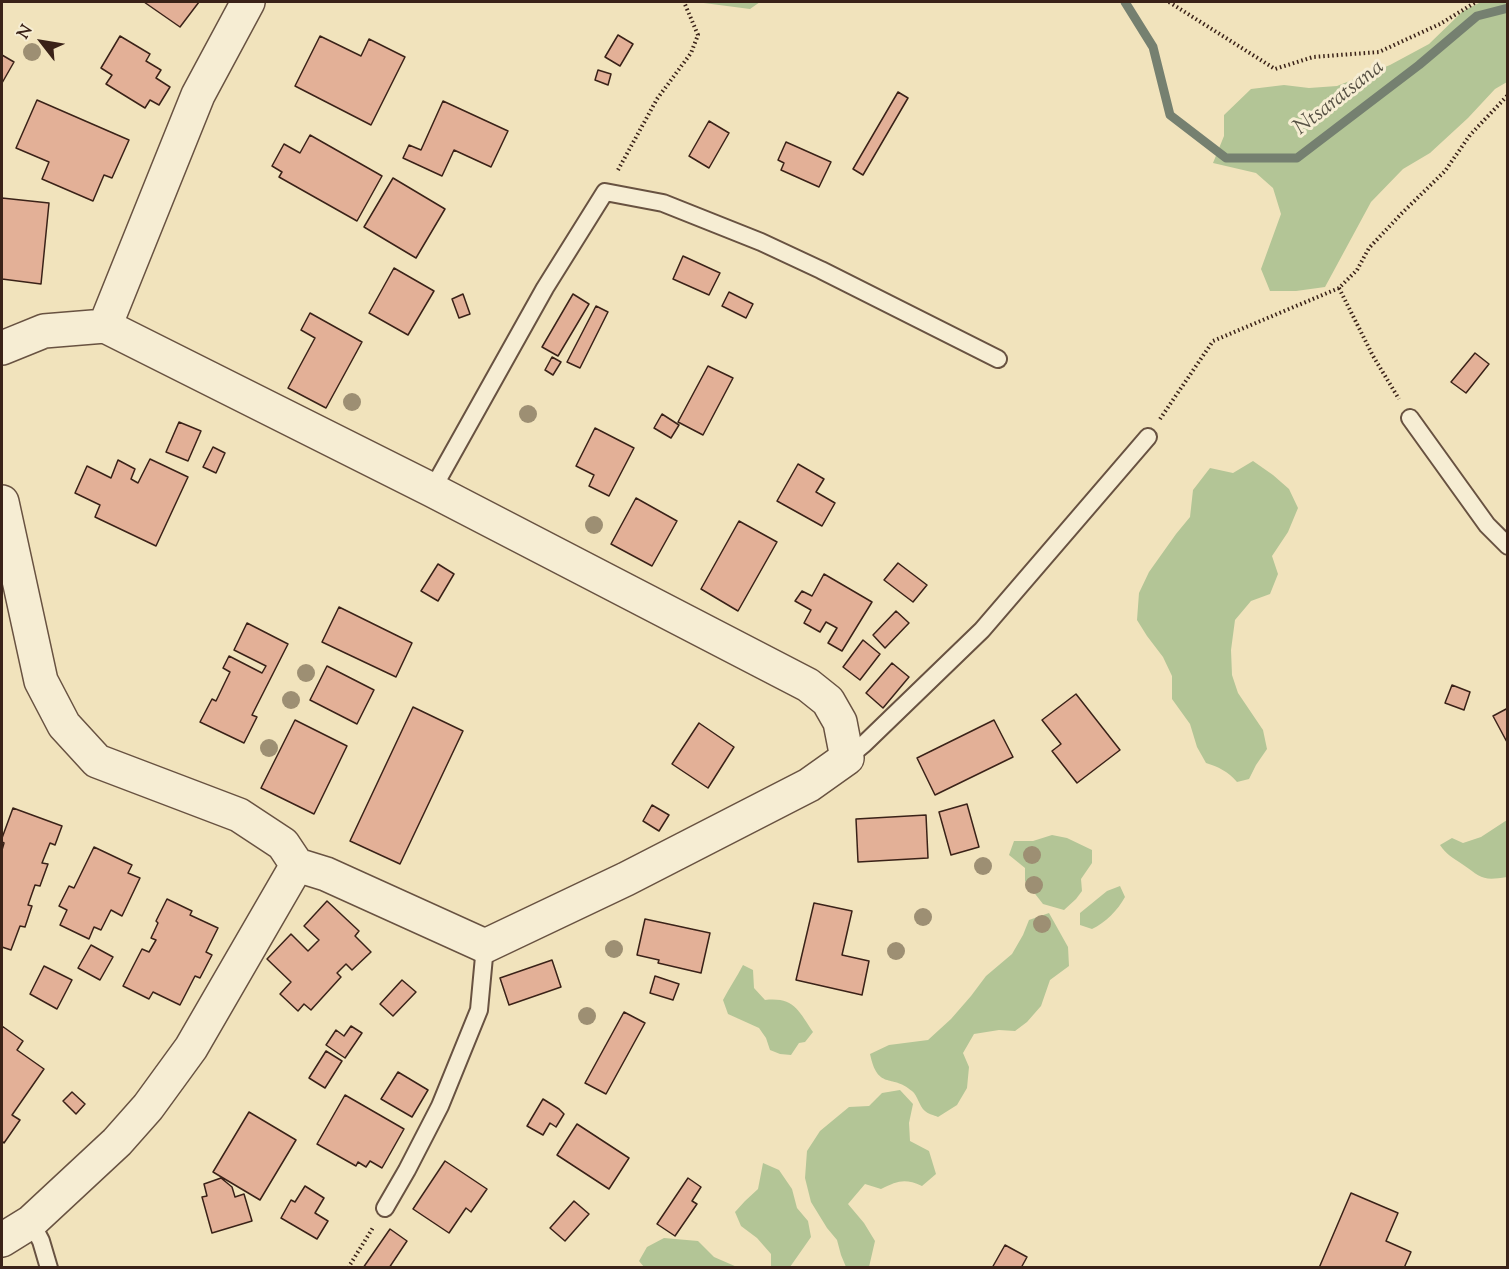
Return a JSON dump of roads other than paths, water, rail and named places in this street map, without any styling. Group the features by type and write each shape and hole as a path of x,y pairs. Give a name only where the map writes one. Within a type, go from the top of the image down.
{"street":[{"path":"105,326 198,95 248,2"},
{"path":"2,348 44,331 105,326 432,490 808,685 828,701 840,722 847,758 809,785 626,879 485,946 326,873 297,866 283,844 240,815 98,761 64,725 42,681 2,502"},
{"path":"2,1240 31,1222 117,1142 148,1107 191,1048 297,866"}],"lane":[{"path":"432,490 545,288 605,192 663,202 761,242 998,359"},
{"path":"1410,418 1487,525 1508,546"},
{"path":"847,758 982,630 1148,437"},
{"path":"385,1208 440,1106 479,1010 485,946"},
{"path":"31,1222 41,1241 49,1268"}],"waterway":[{"name":"Ntsaratsana","path":"1125,2 1153,47 1170,115 1226,158 1297,158 1419,65 1477,16 1508,8"}]}
